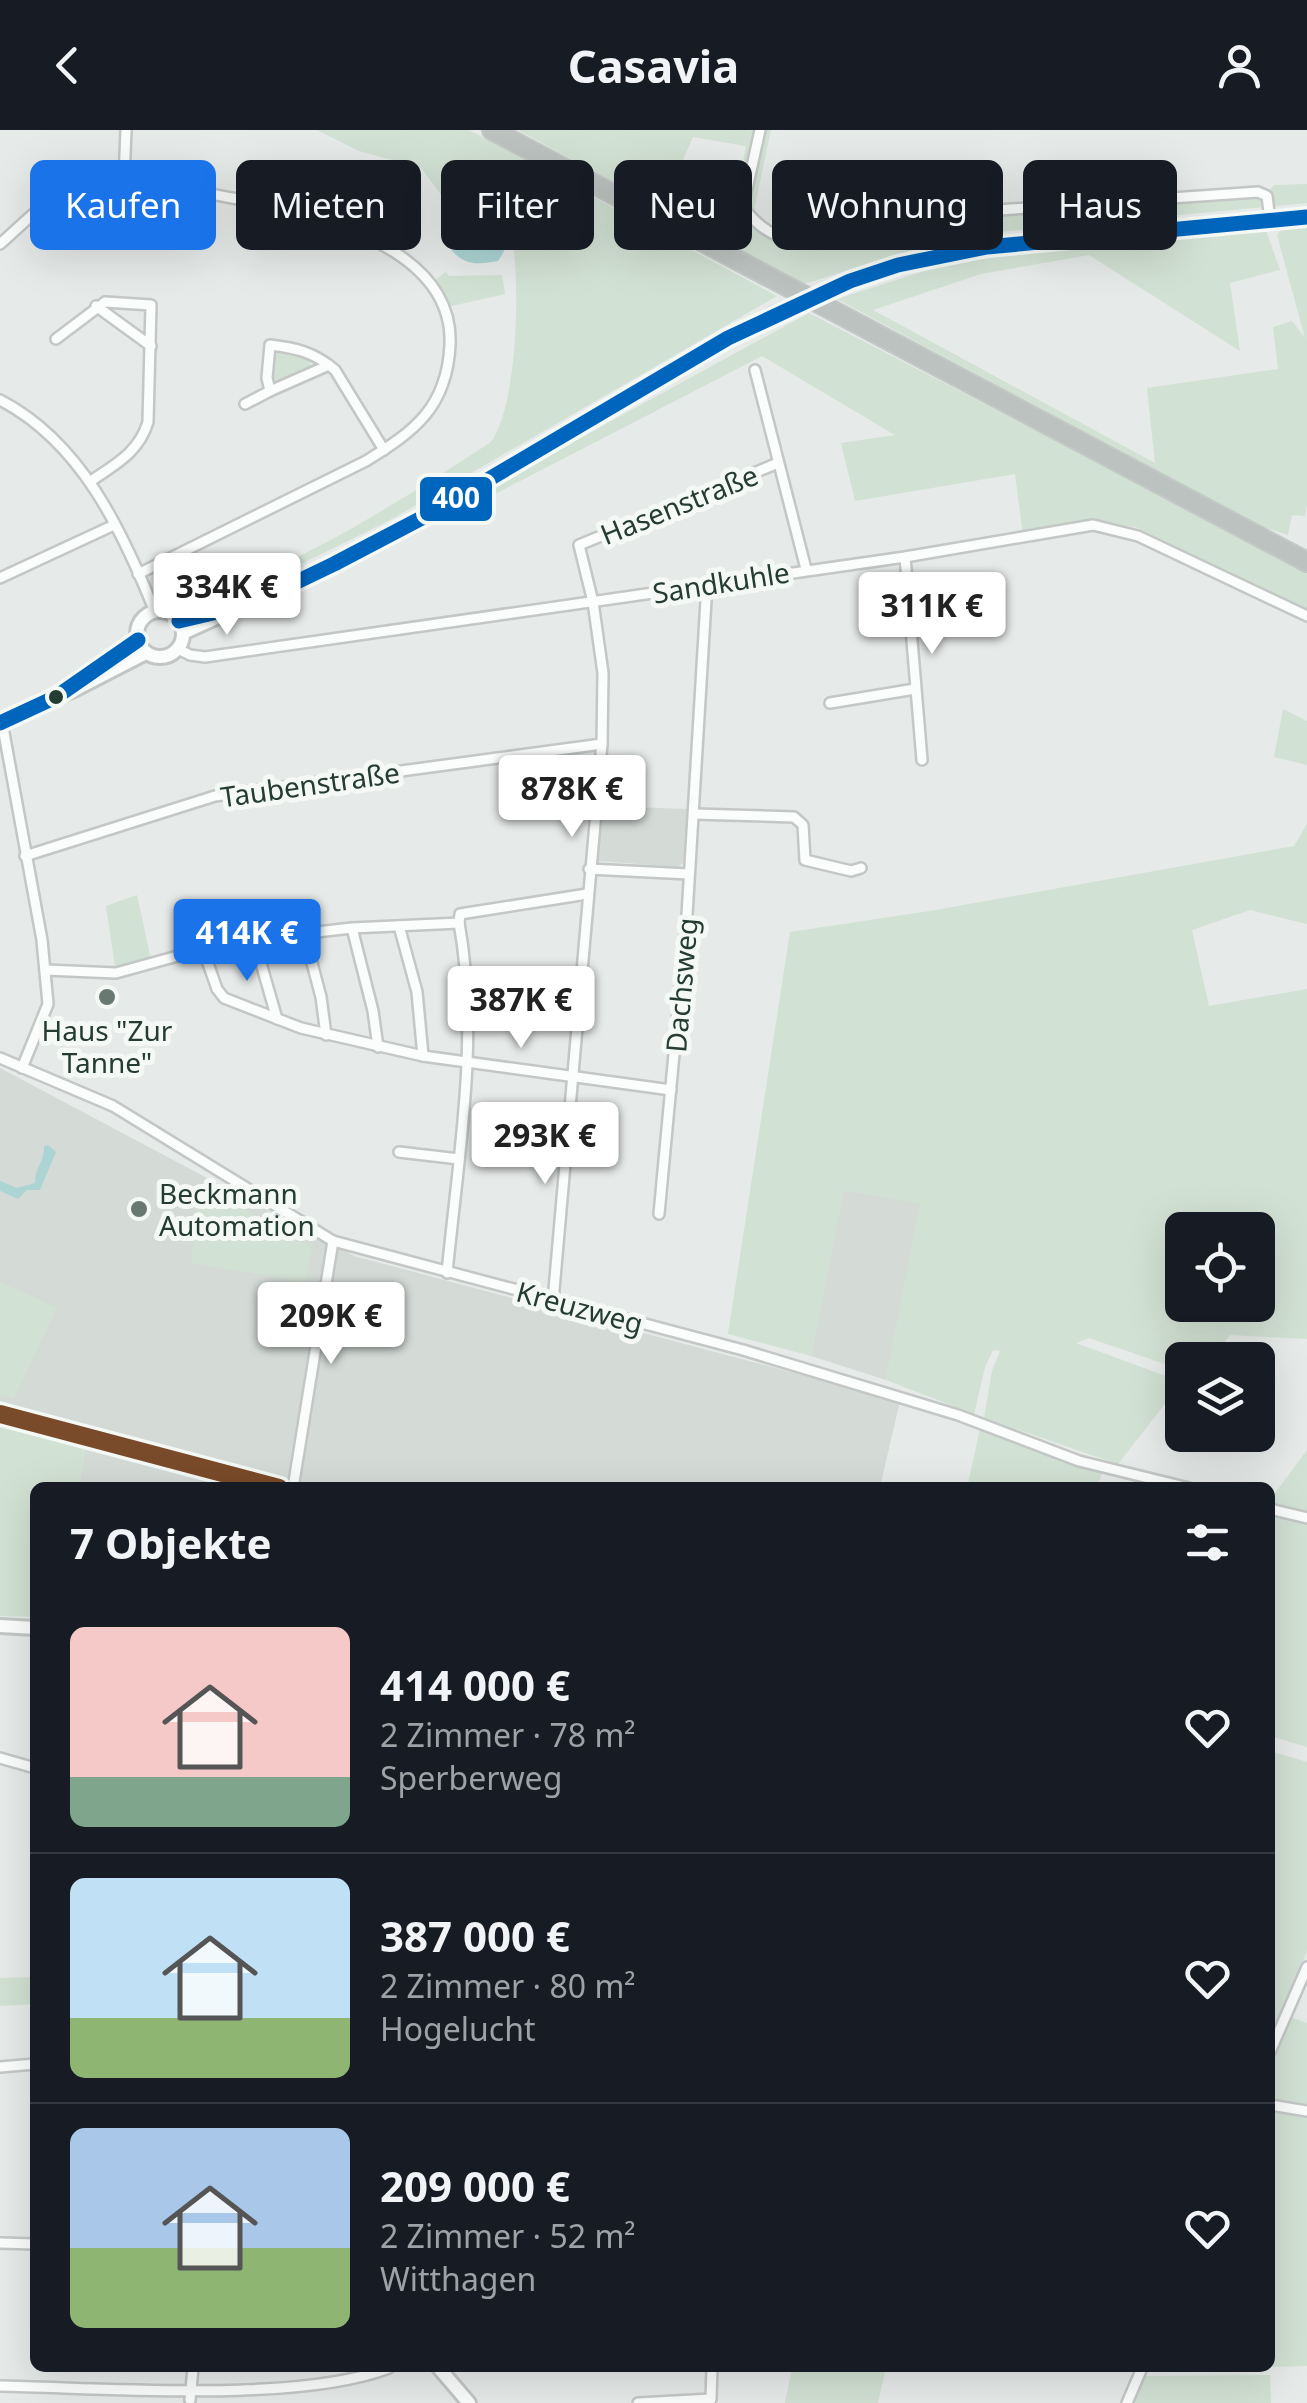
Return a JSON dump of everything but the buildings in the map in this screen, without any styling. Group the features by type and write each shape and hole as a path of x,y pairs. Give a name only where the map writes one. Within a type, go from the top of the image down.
{"highway":[{"path":"492,130 1307,562"}],"street":[{"path":"125,160 126,130"},
{"path":"760,130 743,208 757,226 788,241 810,240 906,213 1258,192 1267,196 1270,220"},
{"path":"138,574 384,450 425,419 440,395 449,366 450,335 444,308 424,276 390,247 316,217 216,198"},
{"path":"181,627 252,604 435,511 772,315 850,281 898,265 987,247 1307,217"},
{"path":"0,244 30,218"},
{"path":"56,340 104,302 151,305 148,422 144,436 129,455 91,481"},
{"path":"96,306 151,346"},
{"path":"270,391 270,345 302,348 328,365 344,382 384,450"},
{"path":"245,404 328,365"},
{"path":"755,370 806,569"},
{"path":"0,400 23,412 62,446 91,481 155,612"},
{"name":"Hasenstraße","path":"593,602 579,545 778,463"},
{"path":"0,578 114,525"},
{"name":"Sandkuhle","path":"178,648 205,657 905,557 1093,525 1138,536 1307,616"},
{"path":"905,557 922,760"},
{"name":"Dachsweg","path":"659,1214 694,814 706,584"},
{"path":"553,1301 602,744 603,673 593,602"},
{"path":"22,1068 48,1004 46,970 1,722 146,652 166,657 178,648 181,627 168,612 155,612 140,624 138,640 146,652"},
{"path":"56,697 138,640"},
{"path":"830,703 915,689"},
{"name":"Taubenstraße","path":"26,856 215,796 602,744"},
{"path":"694,814 794,817 803,826 805,860 851,871 860,868"},
{"path":"589,869 689,874"},
{"path":"446,1272 465,1064 466,987 460,914 586,894"},
{"path":"46,970 116,973 254,939 352,928 460,923"},
{"path":"399,926 418,992 422,1056"},
{"path":"352,928 378,1046"},
{"path":"304,933 321,997 326,1035"},
{"path":"254,939 277,1019"},
{"path":"204,949 217,989 224,998 326,1035 465,1064 671,1090"},
{"name":"Kreuzweg","path":"0,1058 113,1106 333,1241 743,1350 958,1415 1079,1461 1165,1482"},
{"path":"399,1152 459,1160"},
{"path":"294,1482 333,1241"},
{"path":"1275,1510 1307,1518"},
{"path":"0,1626 30,1628"},
{"path":"0,1758 30,1767"},
{"path":"1275,2041 1307,1967"},
{"path":"0,2067 30,2064"},
{"path":"1275,2106 1307,2111"},
{"path":"0,2243 30,2244"},
{"path":"189,2400 192,2372"},
{"path":"0,2386 189,2400 311,2396 350,2387 381,2372"},
{"path":"443,2372 470,2403"},
{"path":"638,2403 710,2400 712,2372"},
{"path":"1127,2403 1140,2372"}],"shaded area":[{"path":"600,806 688,809 685,861 678,867 598,861"},
{"path":"0,1068 354,1256 900,1401 881,1482 80,1482 88,1427 0,1401"},
{"path":"843,1190 921,1203 886,1380 811,1356"}],"green space":[{"path":"317,130 469,130 525,160 441,160 441,194 421,168 421,160 392,160 359,151"},
{"path":"518,130 771,130 754,210 752,160 743,160 746,146 693,137 683,160 614,160 614,183 594,172 594,160 573,160"},
{"path":"1307,184 1307,203 1177,215 1177,203 1262,199 1274,185"},
{"path":"594,197 614,208 614,250 692,250 777,296 390,520 295,567 291,579 249,602 243,582 339,535 491,442 500,424 512,371 514,250 594,250"},
{"path":"1023,212 1023,230 1003,232 1003,213"},
{"path":"1307,223 1307,503 1305,516 1292,515 1288,535 1258,525 837,299 947,264 1048,250 1177,250 1177,239 1223,236 1264,225 1280,270 1230,283 1240,351 1089,255 981,274 873,310 1155,463 1147,388 1278,369 1273,327 1292,321 1305,338 1277,235 1285,225"},
{"path":"752,228 772,240 772,250 912,250 801,285 737,250 752,250"},
{"path":"446,272 449,276 502,275 505,294 447,307 434,281"},
{"path":"809,313 1307,571 1307,610 1136,527 1095,521 1023,535 1015,474 855,501 841,443 895,435 762,356 441,522 432,519"},
{"path":"280,351 308,357 311,365 294,377 274,382 272,357"},
{"path":"1283,709 1307,721 1307,765 1274,757"},
{"path":"1307,824 1307,924 1250,910 1192,930 1209,1006 1307,989 1307,1339 1230,1335 1225,1342 1165,1342 1165,1364 1089,1338 1076,1343 1165,1376 1165,1404 1118,1464 984,1418 992,1371 1000,1351 993,1350 985,1367 974,1414 886,1380 920,1204 844,1190 811,1356 728,1334 790,932 1294,846"},
{"path":"137,895 151,960 115,966 106,906"},
{"path":"200,1185 312,1248 305,1282 191,1263"},
{"path":"0,1282 57,1308 14,1398 0,1395"},
{"path":"0,1424 85,1447 80,1482 30,1482 30,1617 0,1616"},
{"path":"980,1429 1074,1466 1103,1470 1099,1482 968,1482"},
{"path":"1307,1450 1307,1514 1275,1504 1275,1493"},
{"path":"1275,1513 1307,1521 1307,1747 1275,1737"},
{"path":"1275,1752 1307,1762 1307,1951 1275,2029"},
{"path":"30,1977 30,2004 0,2006 0,1978"},
{"path":"1290,2017 1307,2023 1307,2107 1275,2101 1275,2053"},
{"path":"1275,2107 1307,2113 1307,2366 1275,2367"},
{"path":"791,2372 885,2372 878,2403 785,2403"},
{"path":"1270,2375 1271,2403 1132,2403 1143,2376"}],"water":[{"path":"452,250 504,250 498,261 473,263"},
{"path":"44,1146 56,1152 40,1190 27,1190 18,1199 0,1191 0,1181 17,1188 35,1183"}],"transit line":[{"name":"400","path":"179,621 251,604 334,564 435,511 728,338 850,281 898,265 987,247 1307,217"},
{"name":"400","path":"0,723 56,697 138,640"},
{"path":"0,1414 256,1482"}],"place":[{"name":"Haus \"Zur Tanne\"","path":"107,997"},
{"name":"Beckmann Automation","path":"139,1209"}]}
